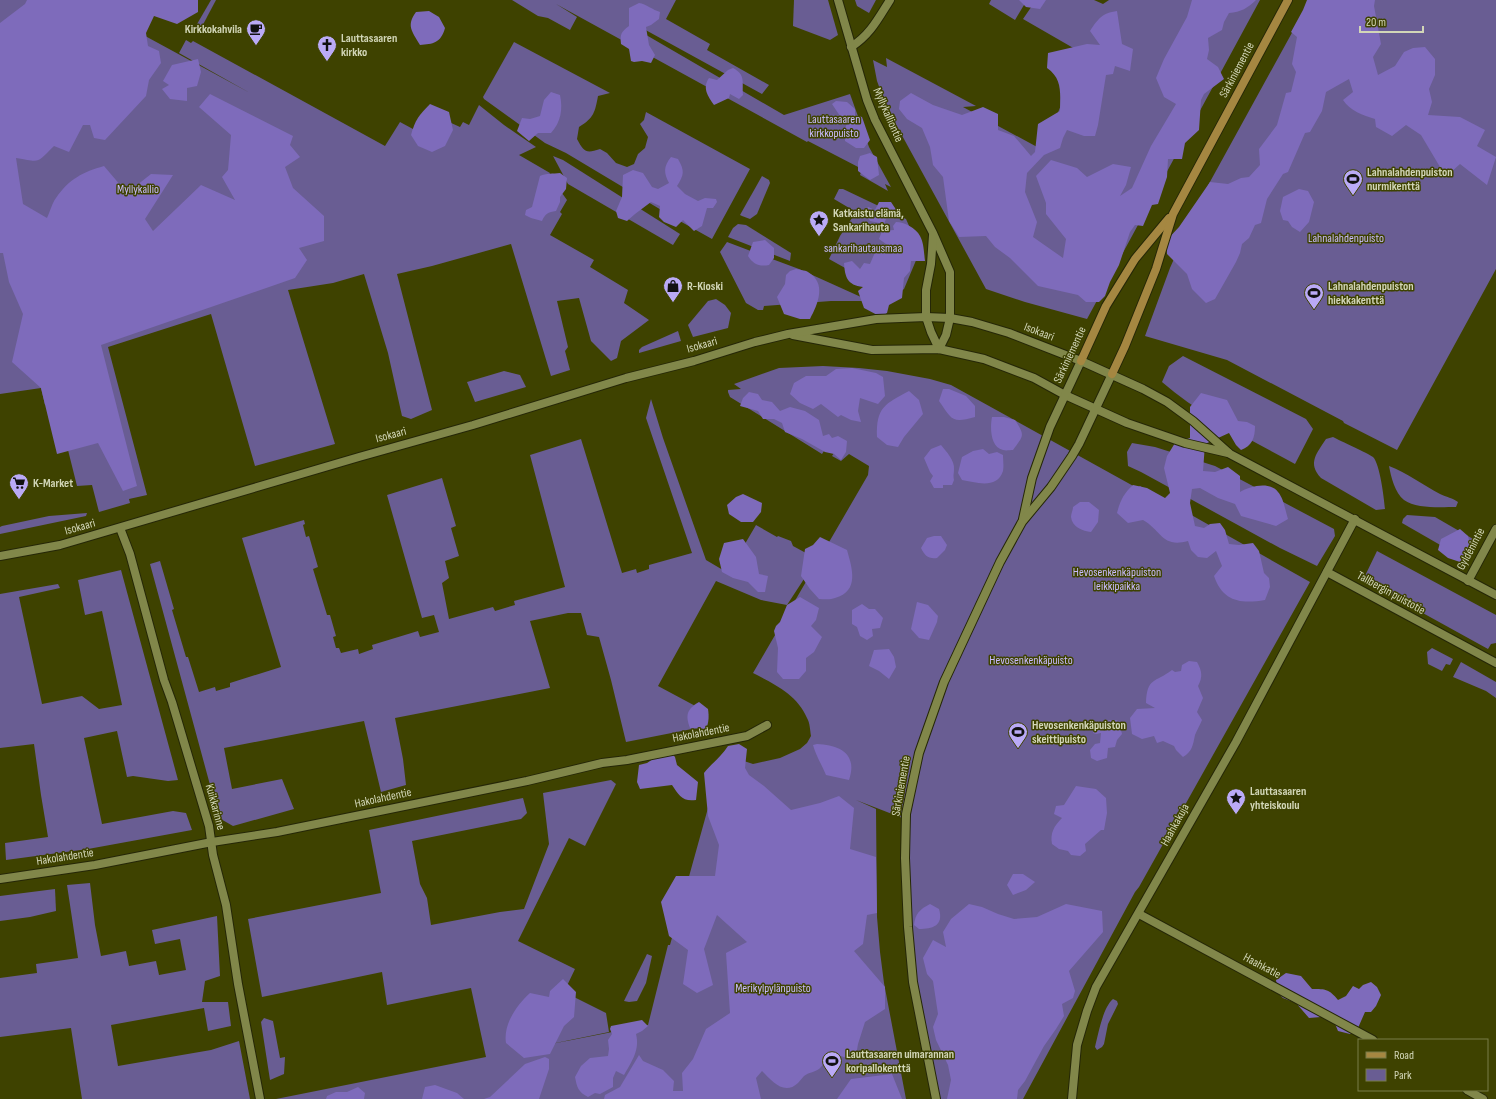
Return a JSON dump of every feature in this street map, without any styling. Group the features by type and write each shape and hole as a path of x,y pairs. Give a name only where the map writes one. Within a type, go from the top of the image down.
{"main road":[{"name":"Särkiniementie","path":"1081,361 1106,306 1135,259 1172,214 1288,0"},
{"name":"Särkiniementie","path":"1112,374 1156,269 1172,214"}],"street":[{"name":"Myllykalliontie","path":"838,0 867,100 875,120 933,233 950,272 950,318 946,335 939,349"},
{"path":"851,47 863,40 877,22 890,0"},
{"path":"933,233 931,264 926,290 926,317 939,349"},
{"name":"Isokaari","path":"0,556 60,545 473,425 626,378 788,334 876,319 926,317 950,318 972,322 1009,334 1112,374"},
{"name":"Isokaari","path":"788,334 872,350 939,349 984,360 1034,378 1065,395 1096,409"},
{"name":"Särkiniementie","path":"1022,522 1032,478 1050,427 1081,361"},
{"path":"1112,374 1167,402 1193,421 1230,454"},
{"name":"Särkiniementie","path":"936,1099 913,982 906,866 906,814 919,753 944,682 1000,562 1022,522 1051,487 1072,456 1112,374"},
{"path":"1096,409 1127,423 1185,443 1230,454 1496,595"},
{"path":"1327,572 1354,519"},
{"name":"Kuikkarinne","path":"120,528 130,554 164,680 199,791 212,842 213,855 226,905 238,984 260,1099"},
{"name":"Gyldénintie","path":"1468,581 1496,529"},
{"name":"Tallbergin puistotie","path":"1327,572 1496,663"},
{"name":"Haahkakuja","path":"1072,1099 1077,1045 1096,987 1236,742 1327,572"},
{"name":"Hakolahdentie","path":"0,879 95,865 212,842 277,832 527,781 602,764 747,736 767,725"},
{"name":"Haahkatie","path":"1139,914 1371,1039"},
{"path":"1469,1091 1483,1099"}],"green space":[{"name":"Myllykallio","path":"0,0 79,0 250,93 179,53 186,40 191,43 193,41 385,146 400,122 437,142 449,122 460,127 463,122 469,125 479,105 504,125 536,147 519,155 550,173 549,175 567,200 560,212 562,214 550,235 594,260 590,267 628,290 624,303 649,320 621,341 617,358 611,361 591,341 579,298 557,301 568,347 565,351 570,370 551,376 511,244 397,274 432,410 411,419 402,416 388,353 364,274 333,283 288,290 335,444 255,466 211,314 108,347 147,495 129,499 130,503 99,512 92,485 77,486 56,402 45,405 41,388 0,394"},
{"name":"Myllykallio","path":"27,0 198,0 198,12 177,24 154,16 146,33 148,46 159,51 161,63 149,80 146,96 105,140 94,138 90,125 83,125 69,152 54,146 41,159 38,160 34,161 16,158 23,204 47,218 55,200 61,191 71,181 89,171 104,166 127,193 151,174 173,175 145,219 153,231 201,185 235,200 222,177 228,170 231,135 199,107 210,94 293,136 290,145 300,157 285,167 293,188 324,216 324,241 299,248 307,260 295,278 101,345 137,486 123,491 98,443 57,454 41,388 12,362 23,314 9,282 3,253 0,253 0,23 25,4"},
{"path":"211,0 216,0 198,34 193,31"},
{"name":"Lauttasaaren kirkkopuisto","path":"512,0 676,0 666,19 710,44 707,50 769,85 762,94 631,22 629,25 784,115 850,94 869,147 891,187 885,184 888,191 860,175 862,169 808,141 807,142 556,4 577,17 570,30 548,18 538,16"},
{"path":"794,0 828,0 838,35 830,40 793,26"},
{"path":"855,0 876,0 869,13 857,6"},
{"path":"991,0 1027,0 1015,20 989,4"},
{"path":"1019,0 1046,0 1040,9 1026,7"},
{"path":"1036,0 1094,0 1103,4 1109,0 1260,0 1087,319 1025,302 986,289 887,108 877,81 873,60 887,67 886,58 976,106 963,107 1039,148 1057,115 1082,53 1023,19"},
{"path":"1192,0 1256,0 1244,9 1229,13 1222,30 1208,38 1209,50 1207,59 1218,67 1224,79 1204,94 1201,100 1199,130 1185,143 1182,159 1168,159 1167,177 1158,204 1152,205 1143,226 1135,225 1130,232 1119,265 1110,282 1105,296 1099,302 1086,302 1078,295 1038,286 1010,258 995,247 986,236 959,237 949,221 943,177 933,165 930,147 922,128 907,119 899,109 900,101 911,93 933,105 962,115 983,107 998,114 998,130 1014,136 1031,156 1035,152 1038,124 1060,111 1060,87 1056,77 1047,68 1048,53 1087,44 1100,45 1090,31 1101,17 1108,13 1117,11 1122,44 1133,49 1130,71 1115,66 1113,74 1106,75 1095,136 1084,136 1067,130 1060,148 1044,155 1027,173 1025,192 1037,222 1033,237 1063,258 1066,239 1046,214 1046,203 1036,176 1051,160 1077,168 1087,177 1113,164 1131,167 1126,185 1120,196 1132,188 1151,146 1176,104 1164,97 1156,78 1164,59 1187,17"},
{"path":"1307,0 1375,0 1374,6 1381,44 1373,57 1378,75 1395,66 1404,52 1413,48 1425,47 1435,59 1435,75 1429,89 1432,102 1428,115 1460,117 1485,130 1477,146 1496,157 1487,185 1460,164 1450,173 1440,167 1421,135 1406,125 1392,136 1376,127 1375,119 1349,107 1343,100 1353,92 1349,79 1326,92 1322,111 1310,132 1305,133 1288,172 1283,174 1267,199 1261,223 1255,225 1249,238 1242,244 1236,262 1215,299 1206,303 1192,289 1187,274 1167,254 1166,241 1179,227 1210,182 1228,184 1241,178 1249,177 1260,165 1259,149 1277,125 1286,93 1291,92 1296,72 1292,64 1297,37 1291,32"},
{"name":"Lahnalahdenpuisto","path":"1310,0 1496,0 1496,269 1397,450 1227,360 1145,336 1170,268 1200,200"},
{"path":"639,3 660,12 659,19 646,27 649,45 655,55 651,63 631,61 629,49 621,44 622,34 629,26 629,8"},
{"path":"429,11 439,17 445,28 439,40 433,43 420,45 411,28 411,21 416,12"},
{"path":"514,42 610,93 598,96 593,114 588,121 579,127 577,139 586,151 600,149 607,153 616,163 627,167 634,164 638,154 645,148 648,137 640,124 644,120 646,112 750,169 712,239 566,153 545,143 484,99 483,97"},
{"path":"198,59 201,72 197,86 187,88 187,101 170,99 162,89 169,85 163,81 172,65"},
{"path":"733,68 742,76 743,95 739,99 730,94 729,98 714,105 706,89 709,78 717,80 728,70"},
{"path":"551,92 560,95 561,110 559,120 551,133 538,133 529,141 517,131 522,118 530,119 540,116 544,100"},
{"path":"836,101 847,102 855,109 855,115 862,117 870,140 864,148 856,148 845,141 845,129 848,120 840,116 832,104"},
{"path":"430,104 449,112 453,130 445,146 432,152 418,146 411,135 418,118"},
{"path":"870,153 877,157 879,175 870,180 858,171 858,162 860,156"},
{"path":"553,156 563,160 680,234 673,245 568,184"},
{"path":"671,157 678,159 682,167 683,173 677,186 685,194 698,201 705,198 716,199 717,202 713,208 707,208 702,226 694,231 683,220 676,227 664,222 659,217 660,206 651,202 627,221 618,218 616,211 622,197 623,175 633,170 643,173 652,187 658,189 669,183 665,170"},
{"path":"560,173 567,178 566,189 560,197 560,202 556,211 547,214 542,221 525,215 526,210 532,207 540,176"},
{"path":"762,176 769,180 770,183 757,214 750,219 740,215"},
{"name":"sankarihautausmaa","path":"839,189 843,189 906,219 917,244 917,258 904,289 892,298 872,283 829,259 840,236 856,212 834,199"},
{"path":"1299,189 1308,191 1314,202 1309,222 1300,232 1292,227 1288,221 1283,220 1280,211 1283,197"},
{"path":"879,202 891,202 897,211 894,219 886,219 884,224 870,221 864,213 868,207 875,210"},
{"path":"896,222 903,223 916,230 920,236 924,248 925,261 911,261 910,271 904,278 902,298 889,305 887,313 881,317 864,308 858,291 863,287 853,284 848,280 844,263 852,261 860,269 864,263 870,264 876,250 886,244 879,239 882,231 894,230 893,226"},
{"path":"738,224 746,225 791,253 790,261 728,237 733,228"},
{"path":"765,240 774,248 774,258 769,265 762,266 754,263 748,256 753,242"},
{"path":"727,242 799,269 861,297 863,301 831,301 764,306 763,310 758,310 746,303 720,252"},
{"path":"796,269 808,272 814,277 819,288 816,307 810,319 800,319 784,314 777,297 785,284 786,275 790,271"},
{"path":"716,299 725,305 731,313 728,328 693,337 688,325 708,301"},
{"path":"678,331 681,341 639,353 639,350 642,347"},
{"path":"1183,356 1306,419 1313,429 1295,464 1209,416 1193,406 1162,382 1169,366"},
{"name":"Hevosenkenkäpuisto","path":"823,366 887,371 930,379 951,385 1137,488 1140,486 1310,582 1135,892 1023,1099 939,1099 914,982 905,819 856,800 876,809 877,917 880,952 884,983 906,1099 276,1099 486,1057 471,988 387,1005 382,972 262,997 248,919 381,893 369,830 523,798 527,813 521,819 412,841 420,884 427,898 431,925 524,909 549,844 543,793 611,780 616,784 585,846 569,838 518,941 575,969 564,992 606,1013 609,1032 541,1046 648,1025 668,945 670,945 723,754 753,764 780,758 800,749 807,743 811,736 808,720 797,702 769,681 753,673 868,475 869,466 849,454 841,461 832,456 838,447 830,442 822,454 730,397 728,390 741,389 734,384 779,368"},
{"path":"852,368 876,373 883,377 885,396 878,404 860,398 858,411 861,422 851,420 841,415 838,417 821,404 813,409 800,403 790,394 794,383 806,376 826,376 836,369"},
{"path":"504,371 520,375 526,387 475,402 467,382"},
{"path":"943,389 949,389 966,396 975,406 975,417 956,420 950,416 939,401"},
{"path":"909,391 919,400 923,414 904,437 898,447 887,445 877,437 878,419 880,413 888,403"},
{"path":"749,392 758,394 762,400 772,402 780,411 790,407 805,411 819,420 823,436 829,434 832,438 838,436 847,441 846,452 841,460 834,454 825,452 802,439 785,432 782,423 774,419 763,419 758,411 740,406 743,398"},
{"path":"1201,393 1227,400 1238,421 1247,422 1255,426 1252,441 1248,446 1241,450 1236,445 1229,433 1205,444 1203,471 1215,472 1228,467 1240,476 1240,492 1254,486 1265,486 1274,489 1282,498 1288,519 1276,526 1241,516 1235,504 1218,498 1200,488 1192,489 1190,503 1195,526 1204,528 1210,524 1220,523 1225,530 1229,544 1239,545 1253,543 1259,551 1264,573 1269,578 1270,587 1265,600 1248,602 1241,601 1228,596 1222,591 1214,576 1222,566 1216,551 1207,558 1198,557 1191,550 1188,541 1179,543 1167,540 1143,520 1128,523 1117,513 1127,491 1133,485 1147,488 1165,498 1170,493 1164,468 1167,456 1175,443 1190,438 1190,407"},
{"path":"651,399 663,438 706,560 728,573 756,525 777,537 778,536 791,541 793,546 817,559 787,605 761,600 716,581 658,686 701,709 702,727 626,742 599,637 587,635 581,613 568,613 530,621 550,688 395,718 403,759 406,785 381,792 364,721 224,748 232,789 282,779 294,809 233,826 219,818 150,564 160,561 174,609 172,610 186,657 188,657 199,692 215,687 216,691 230,687 230,683 281,667 242,538 304,520 305,524 303,525 306,537 309,536 318,567 313,569 327,615 330,615 336,636 333,637 336,648 339,648 341,653 358,649 359,654 373,649 372,645 418,631 420,637 439,632 434,615 422,618 387,495 442,478 456,526 451,528 459,556 445,561 449,578 442,583 449,619 493,607 495,611 515,605 514,601 565,587 530,455 581,439 622,573 636,569 637,573 649,569 649,565 692,553 646,418"},
{"path":"992,417 1004,417 1015,420 1022,435 1013,450 1003,450 993,441 991,431"},
{"path":"1333,437 1373,457 1380,474 1385,509 1376,510 1321,478 1317,473 1314,463 1315,458 1326,439"},
{"path":"1132,443 1155,447 1215,466 1334,529 1335,536 1317,566 1280,548 1128,466 1127,452"},
{"path":"941,445 950,456 953,463 954,480 952,485 943,485 943,488 934,488 930,481 933,476 924,458 931,449"},
{"path":"983,449 989,454 997,452 1003,455 1003,471 1000,477 991,483 979,483 962,480 958,473 962,457 973,451"},
{"path":"1389,466 1440,494 1458,502 1456,507 1422,506 1409,503 1404,500 1398,493 1392,480"},
{"path":"743,494 762,503 761,512 753,522 741,522 729,514 727,505 736,497"},
{"path":"1080,502 1089,502 1099,510 1098,522 1091,532 1078,528 1073,523 1071,516 1073,507"},
{"path":"87,513 86,516 0,534 0,527 2,526 49,516"},
{"path":"1407,515 1435,517 1473,539 1467,547 1449,550 1402,523 1403,519"},
{"path":"1460,529 1468,536 1472,552 1460,562 1448,558 1438,550 1441,539"},
{"path":"941,536 947,545 945,550 937,558 931,558 924,553 921,548 927,538"},
{"path":"820,537 847,550 851,564 852,578 848,590 843,595 833,599 819,599 801,576 805,549 813,545"},
{"path":"743,539 756,557 759,574 768,576 765,592 758,592 748,582 733,578 722,572 719,559 724,543"},
{"path":"1377,551 1496,615 1496,643 1491,644 1488,649 1363,580"},
{"path":"121,570 178,780 168,781 133,776 127,777 117,731 84,738 102,824 173,811 186,813 192,830 88,849 6,860 5,843 48,837 34,744 0,748 0,594 58,584 60,588 19,597 42,704 82,696 99,709 122,705 102,611 85,615 78,580"},
{"path":"800,597 819,608 816,620 811,626 822,637 814,652 806,658 806,671 799,679 783,679 777,672 778,648 774,631 780,622 787,605"},
{"path":"917,602 928,605 938,616 929,640 919,638 911,629"},
{"path":"862,604 869,609 875,609 883,618 880,628 872,629 873,636 867,640 860,636 857,627 852,624 852,610"},
{"path":"1432,648 1453,659 1450,665 1446,664 1442,671 1428,664 1427,652"},
{"path":"889,649 894,657 896,667 889,679 879,671 869,666 874,650"},
{"path":"1189,661 1197,662 1201,671 1201,680 1198,686 1203,698 1197,712 1202,720 1195,735 1192,748 1183,757 1174,746 1163,741 1157,743 1154,736 1142,739 1132,734 1130,718 1137,709 1155,708 1146,703 1150,685 1172,670 1175,672 1181,671 1182,665"},
{"path":"1461,662 1496,682 1496,698 1486,691 1453,677"},
{"path":"699,702 708,709 708,724 706,729 690,728 688,723 688,713 692,707"},
{"path":"1110,720 1121,722 1120,726 1122,734 1117,740 1115,747 1108,748 1107,758 1097,761 1091,758 1090,750 1095,744 1100,743 1101,733 1093,733 1095,727 1104,721"},
{"name":"Merikylpylänpuisto","path":"739,744 747,749 745,768 749,775 791,810 820,803 839,796 854,808 850,849 876,857 877,913 867,915 863,944 854,951 885,987 885,1009 865,1022 856,1056 847,1058 832,1053 819,1069 804,1076 793,1087 788,1088 778,1086 762,1071 756,1078 761,1099 604,1099 605,1095 620,1087 639,1055 643,1061 663,1070 674,1081 673,1091 683,1091 682,1073 693,1059 706,1029 730,1013 726,953 747,942 717,915 704,949 713,985 697,993 683,984 688,950 669,936 661,902 676,876 715,876 719,845 708,816 704,773 728,746"},
{"path":"813,745 833,746 840,749 849,757 851,771 849,780 826,775"},
{"path":"668,749 675,757 677,765 698,782 696,800 684,799 672,785 640,789 637,782 639,765 647,763"},
{"path":"1076,786 1096,789 1106,798 1107,813 1104,830 1101,830 1085,844 1086,851 1080,856 1071,855 1068,851 1059,849 1052,844 1053,830 1062,818 1054,814 1056,806 1064,805"},
{"path":"1013,874 1023,874 1035,882 1026,890 1013,895 1007,885"},
{"path":"90,883 95,925 101,956 126,951 129,966 156,961 159,975 186,970 180,939 155,944 152,930 217,916 220,976 205,981 202,1002 228,1002 231,1026 208,1031 204,1008 111,1025 118,1066 211,1050 239,1041 250,1099 82,1099 71,1028 0,1037 0,978 37,973 36,964 78,958 67,885"},
{"path":"55,889 56,911 30,917 0,921 0,896"},
{"path":"930,904 939,909 940,919 936,925 932,927 919,929 914,925 917,915 923,908"},
{"path":"969,904 982,907 1014,919 1037,917 1066,904 1102,911 1103,932 1069,971 1075,991 1073,998 1062,1004 1064,1016 1018,1090 1017,1099 947,1099 951,1080 948,1065 936,1040 933,1027 938,1014 933,981 927,974 923,958 933,940 946,947 943,932 951,919"},
{"path":"647,954 652,956 646,983 637,1001 624,1001"},
{"path":"1286,973 1301,976 1312,989 1327,990 1338,1000 1346,996 1353,986 1359,989 1363,985 1371,982 1377,987 1381,995 1376,1006 1371,1012 1365,1012 1358,1028 1350,1034 1338,1031 1331,1014 1309,1018 1296,1003 1283,998 1278,993 1276,980"},
{"path":"563,979 576,992 574,1017 564,1026 550,1054 524,1058 506,1043 507,1029 512,1015 520,1003 530,993 549,997 550,991"},
{"path":"1113,999 1117,1001 1118,1004 1108,1024 1104,1044 1097,1050 1095,1047 1101,1022 1106,1008"},
{"path":"264,1018 273,1021 280,1058 285,1057 284,1074 270,1080 261,1022"},
{"path":"642,1020 648,1026 636,1034 636,1050 624,1075 616,1071 613,1078 613,1087 600,1094 595,1093 588,1097 582,1093 577,1086 575,1077 581,1066 590,1058 608,1056 608,1040 612,1034 610,1029 611,1026"},
{"path":"545,1057 549,1059 549,1069 539,1099 484,1099 490,1097 525,1064"},
{"path":"892,1074 902,1099 837,1099 851,1079"},
{"path":"435,1085 457,1093 464,1099 422,1099 425,1087"},
{"path":"358,1087 365,1093 364,1099 326,1099 327,1096 336,1092 347,1092"}],"place":[{"name":"Kirkkokahvila","path":"256,46"},
{"name":"Lauttasaaren kirkko","path":"327,62"},
{"name":"Lahnalahdenpuiston nurmikenttä","path":"1353,196"},
{"name":"Katkaistu elämä, Sankarihauta","path":"819,237"},
{"name":"R-Kioski","path":"673,303"},
{"name":"Lahnalahdenpuiston hiekkakenttä","path":"1314,310"},
{"name":"K-Market","path":"19,500"},
{"name":"Hevosenkenkäpuiston skeittipuisto","path":"1018,749"},
{"name":"Lauttasaaren yhteiskoulu","path":"1236,815"},
{"name":"Lauttasaaren uimarannan koripallokenttä","path":"832,1078"}],"park label":[{"name":"Hevosenkenkäpuiston leikkipaikka","path":"1117,579"}]}
